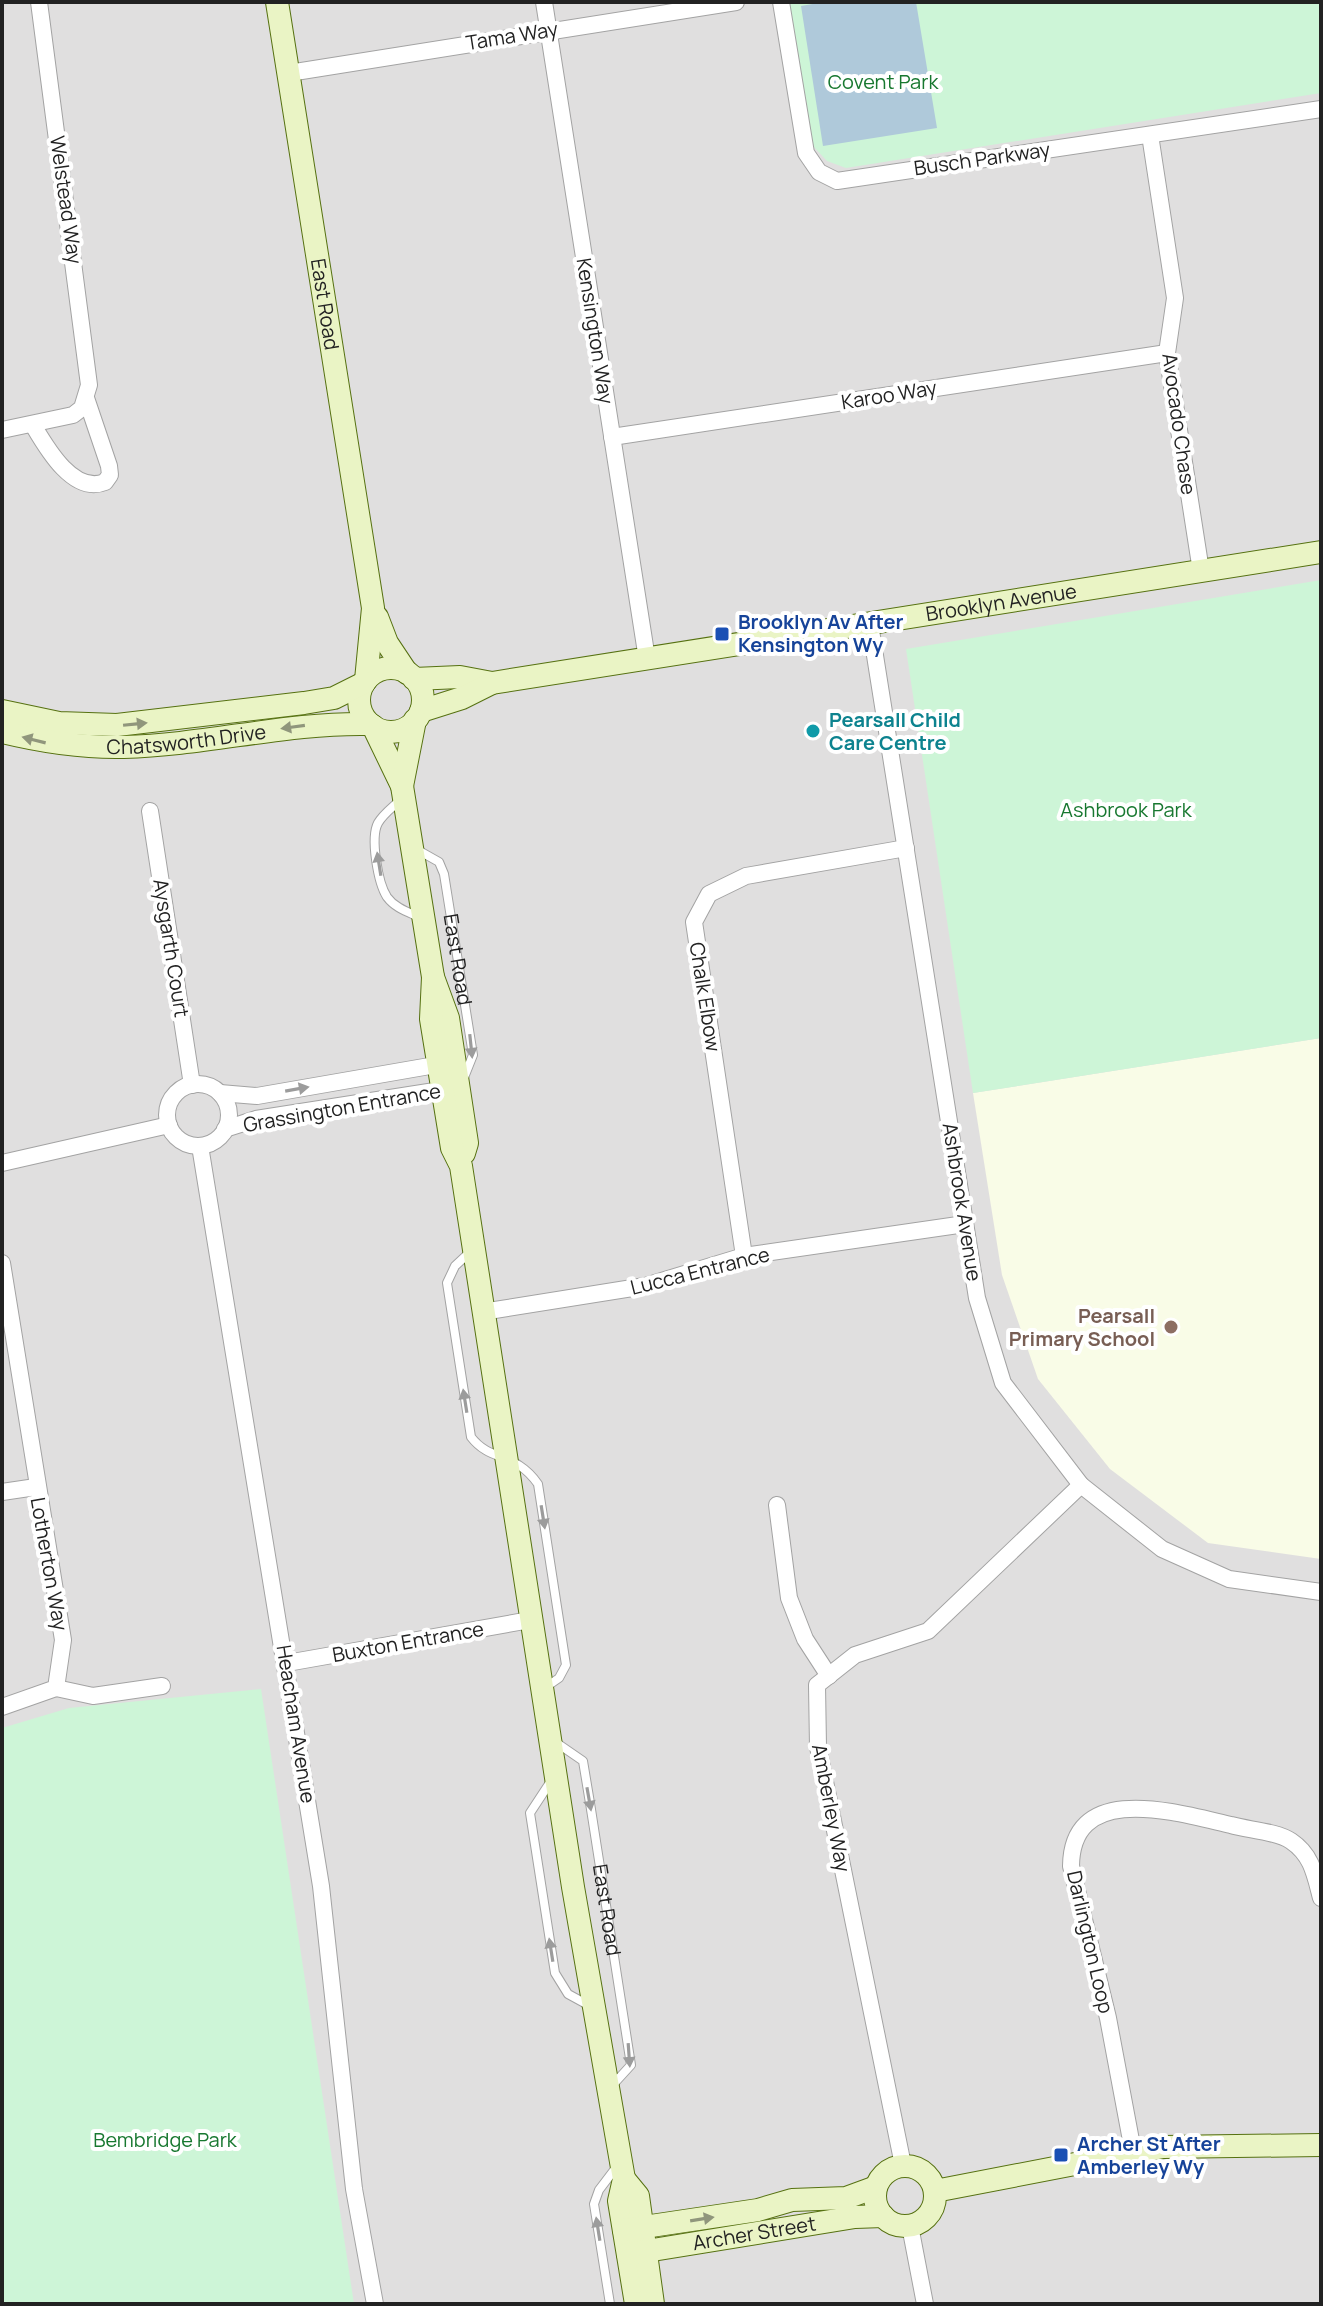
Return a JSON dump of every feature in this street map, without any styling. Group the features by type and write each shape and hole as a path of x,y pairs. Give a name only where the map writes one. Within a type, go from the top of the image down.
{"street":[{"name":"Welstead Way","path":"33,425 59,466 88,483 105,482 110,475 109,466 86,398 89,385 87,355 39,2"},
{"name":"East Road","path":"277,2 373,608 387,643 410,676"},
{"name":"Kensington Way","path":"544,2 647,659"},
{"name":"Tama Way","path":"289,73 548,29 736,2"},
{"name":"Busch Parkway","path":"781,2 806,153 819,172 837,181 1321,109"},
{"name":"Avocado Chase","path":"1150,135 1175,298 1167,353 1201,571"},
{"name":"Karoo Way","path":"612,437 1167,353"},
{"path":"2,430 73,415 82,408 86,398"},
{"name":"Brooklyn Avenue","path":"418,716 492,683 1321,552"},
{"name":"East Road","path":"365,682 373,608"},
{"name":"Ashbrook Avenue","path":"870,624 977,1298 1003,1383 1081,1485 1162,1549 1229,1579 1321,1592"},
{"path":"383,669 410,676 422,692 418,716 393,732 372,725 359,701 365,682 383,669"},
{"name":"Brooklyn Avenue","path":"410,676 460,677 492,683"},
{"name":"Chatsworth Drive","path":"2,732 51,744 127,747 334,698 365,682"},
{"name":"Chatsworth Drive","path":"2,711 86,725 202,728 330,723 372,725"},
{"name":"East Road","path":"402,791 418,716"},
{"name":"East Road","path":"372,725 402,791 412,847 433,977 431,1019 447,1063 451,1089 452,1148 461,1166 555,1777 623,2170 619,2201 634,2229 636,2304"},
{"name":"Aysgarth Court","path":"150,811 192,1085"},
{"name":"Chalk Elbow","path":"744,1256 694,922 709,894 746,876 906,848"},
{"name":"Grassington Entrance","path":"220,1093 257,1096 447,1063"},
{"path":"192,1085 212,1087 220,1093 229,1113 219,1138 200,1146 183,1142 169,1125 169,1105 182,1088 192,1085"},
{"name":"Grassington Entrance","path":"225,1129 256,1119 451,1089"},
{"path":"2,1163 169,1125"},
{"name":"Heacham Avenue","path":"200,1146 287,1663 327,1932 354,2189 375,2304"},
{"name":"Lucca Entrance","path":"482,1312 645,1286 744,1256 965,1224"},
{"name":"Lotherton Way","path":"2,1269 63,1640 56,1688"},
{"path":"777,1505 789,1598 805,1639 829,1676 855,1655 928,1631 1081,1485"},
{"name":"Lotherton Way","path":"2,1492 36,1487"},
{"name":"Buxton Entrance","path":"287,1663 530,1620"},
{"name":"Amberley Way","path":"829,1676 817,1685 818,1747 903,2165"},
{"path":"2,1707 56,1688 93,1696 162,1686"},
{"name":"Darlington Loop","path":"1133,2151 1108,2018 1071,1866 1071,1849 1082,1825 1104,1812 1117,1809 1175,1812 1289,1840 1311,1860 1321,1898"},
{"path":"935,2191 1133,2151 1198,2144 1321,2145"},
{"path":"903,2165 927,2175 935,2191 932,2209 919,2223 910,2226 891,2222 877,2207 876,2187 886,2172 903,2165"},
{"name":"Archer Street","path":"634,2229 758,2210 792,2200 846,2198 876,2187"},
{"name":"Archer Street","path":"637,2253 855,2217 883,2216"},
{"path":"910,2226 925,2304"},
{"name":"East Road","path":"637,2253 653,2304"}],"lane":[{"name":"East Road","path":"402,791 378,823 374,835 382,886 388,898 400,909 423,919"},
{"name":"East Road","path":"412,847 439,862 444,874 473,1055 471,1068 451,1089"},
{"path":"473,1249 455,1266 447,1283 471,1437 480,1449 526,1467 538,1484 566,1665 559,1678 542,1689"},
{"name":"East Road","path":"550,1739 583,1761 631,2065 609,2089"},
{"path":"555,1777 530,1813 555,1973 568,1994 594,2008"},
{"path":"610,2304 594,2204 605,2180 623,2170"}],"shaded area":[{"path":"2,2 1321,2 1321,2304 2,2304"},
{"name":"Pearsall Primary School","path":"1321,1038 1321,1559 1208,1543 1110,1469 1038,1379 1002,1275 973,1093"}],"green space":[{"name":"Covent Park","path":"788,2 1321,2 1321,93 846,168 827,161 813,146"},
{"name":"Ashbrook Park","path":"1321,580 1321,1038 973,1093 906,649"},
{"name":"Bembridge Park","path":"261,1689 354,2304 2,2304 2,1728 69,1708"}],"water":[{"path":"824,2 916,2 937,128 823,146 801,6"}],"place":[{"name":"Brooklyn Av After Kensington Wy","path":"722,634"},
{"name":"Pearsall Child Care Centre","path":"813,731"},
{"name":"Pearsall Primary School","path":"1171,1327"},
{"name":"Archer St After Amberley Wy","path":"1061,2155"}]}
